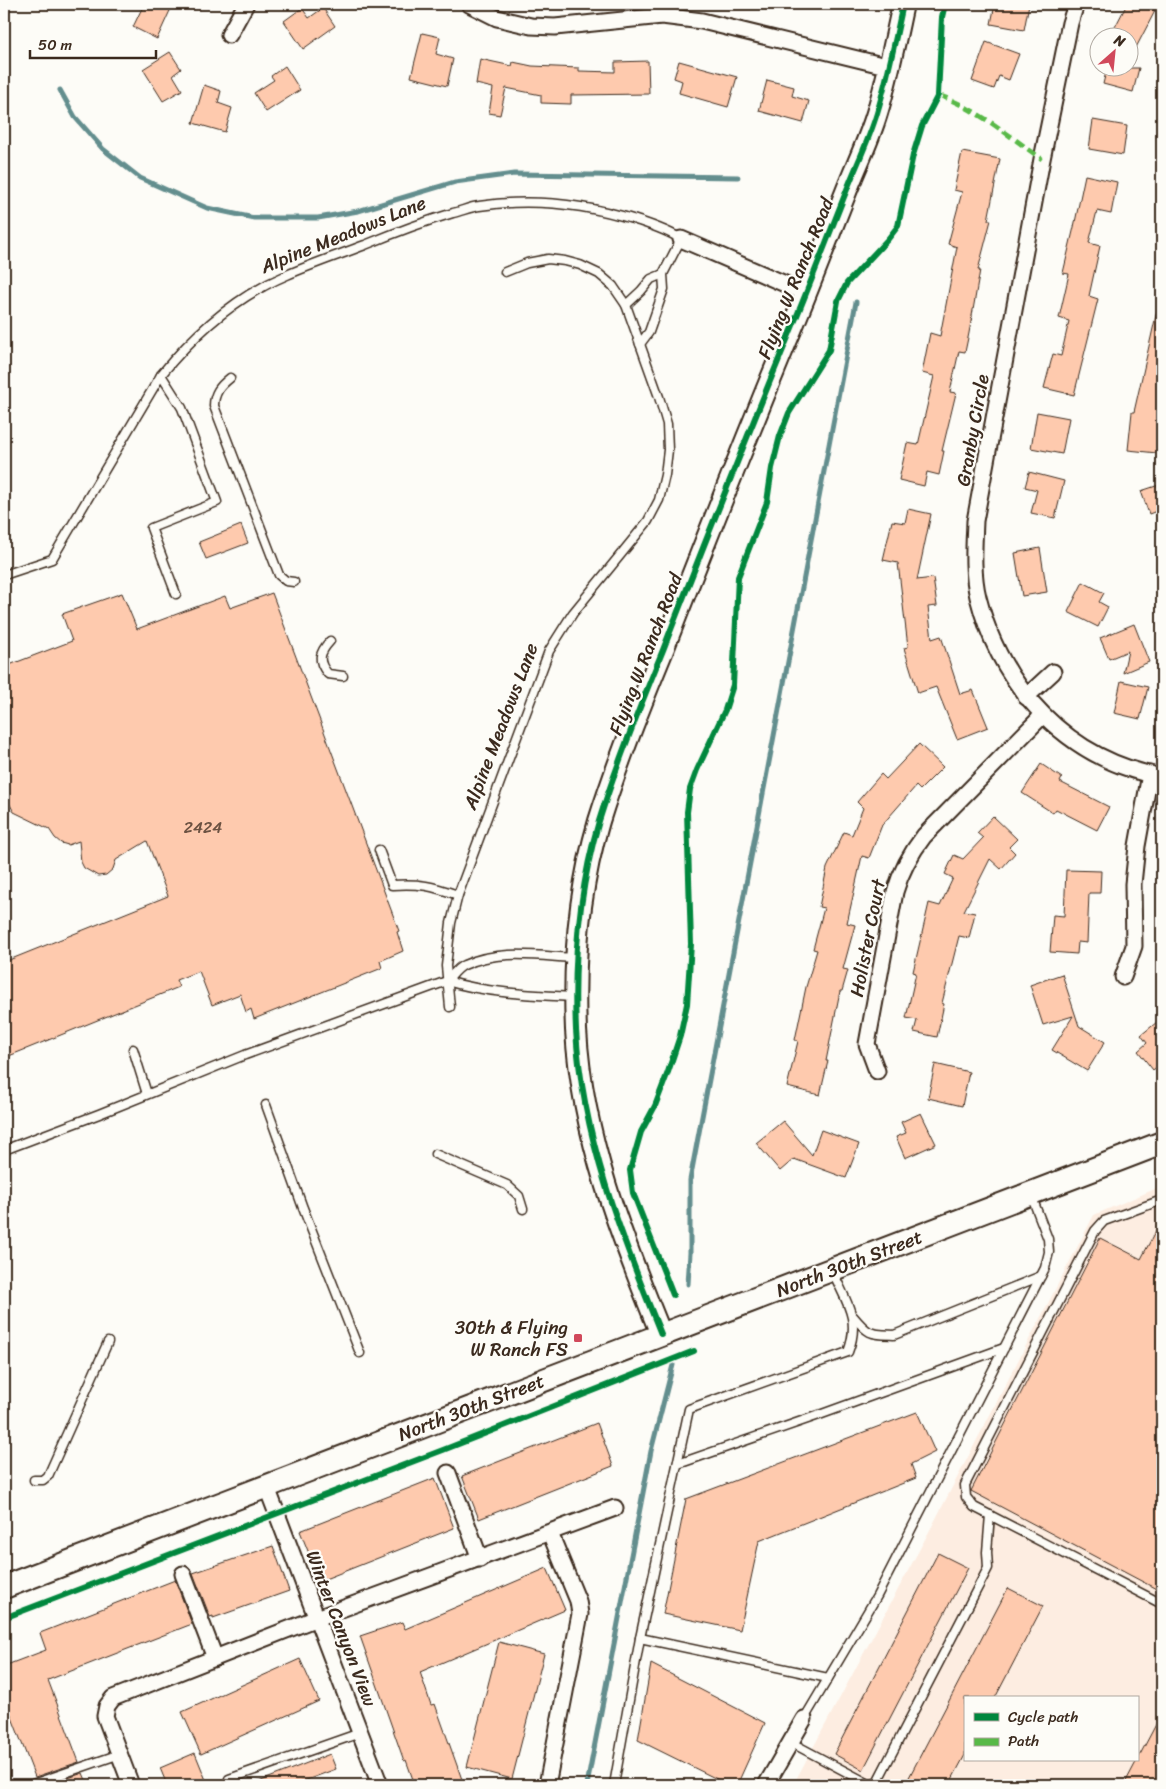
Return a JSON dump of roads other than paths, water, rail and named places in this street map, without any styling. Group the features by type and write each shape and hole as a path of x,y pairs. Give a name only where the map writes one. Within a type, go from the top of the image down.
{"main road":[{"name":"North 30th Street","path":"4,1587 1162,1143"}],"street":[{"path":"230,35 246,4"},
{"path":"469,4 497,18 531,26 555,27 662,10 890,67"},
{"name":"Flying W Ranch Road","path":"661,1334 608,1195 593,1143 581,1081 576,1030 577,932 585,881 598,824 617,768 695,567 876,117 890,67 902,4"},
{"name":"Granby Circle","path":"1076,4 1070,23 1042,159 975,521 974,554 978,596 987,625 1010,676 1043,715 1072,739 1093,752 1118,763 1156,775"},
{"name":"Alpine Meadows Lane","path":"681,239 806,293"},
{"path":"1026,696 1052,672"},
{"name":"Holister Court","path":"877,1071 867,1044 895,892 901,873 911,853 924,836 1043,715"},
{"path":"1123,977 1134,946 1133,884 1137,846 1156,775"},
{"path":"448,1473 480,1559"},
{"name":"Winter Canyon View","path":"266,1485 380,1785"},
{"path":"131,1785 105,1716 107,1706 113,1698 317,1618 615,1508"},
{"path":"547,1785 580,1614 578,1602 550,1533"},
{"path":"182,1574 215,1658"},
{"path":"766,1785 804,1719"}],"lane":[{"name":"Alpine Meadows Lane","path":"4,575 52,559 162,376 175,358 219,316 247,296 285,275 428,220 477,206 553,203 589,208 656,227 681,239"},
{"path":"640,344 649,332 664,289 662,274 681,239"},
{"name":"Alpine Meadows Lane","path":"450,1006 446,966 451,923 458,895 548,650 573,613 648,521 659,500 665,476 668,450 667,424 659,397 626,305 613,286 599,274 580,265 548,259 527,263 504,272"},
{"path":"626,305 641,292 651,279 662,274"},
{"path":"162,376 182,408 217,502 151,528 176,594"},
{"path":"230,378 220,386 214,397 214,406 279,576 286,581 294,582"},
{"path":"330,641 320,657 322,667 328,674 343,676"},
{"path":"379,850 392,885 413,883 430,885 458,895"},
{"path":"4,1150 245,1055 447,981 462,965 494,956 508,955 577,958"},
{"path":"447,981 466,987 546,996 576,997"},
{"path":"133,1049 147,1094"},
{"path":"266,1105 303,1208 360,1353"},
{"path":"435,1154 507,1185 519,1196 523,1209"},
{"path":"804,1719 877,1596 1045,1268 1049,1252 1048,1239 1031,1194"},
{"path":"1162,1200 1104,1221 1095,1231 965,1486 966,1497 974,1507 1162,1604"},
{"path":"831,1269 853,1316 862,1327 872,1334 894,1335 1041,1276"},
{"path":"614,1785 640,1638 689,1409 848,1352 853,1338 853,1316"},
{"path":"34,1480 42,1480 48,1476 108,1342"},
{"path":"678,1464 1004,1348"},
{"path":"790,1742 872,1785 877,1782 988,1568 987,1552 990,1515"},
{"path":"640,1638 828,1678"},
{"path":"229,1779 360,1733"},
{"path":"33,1784 120,1754"}],"waterway":[{"path":"60,90 75,117 103,149 140,178 207,208 254,218 318,218 358,211 455,182 514,174 738,177"},
{"path":"688,1284 690,1180 856,302"},
{"path":"587,1785 651,1451 673,1365"}],"place":[{"name":"30th & Flying W Ranch FS","path":"578,1338"}]}
